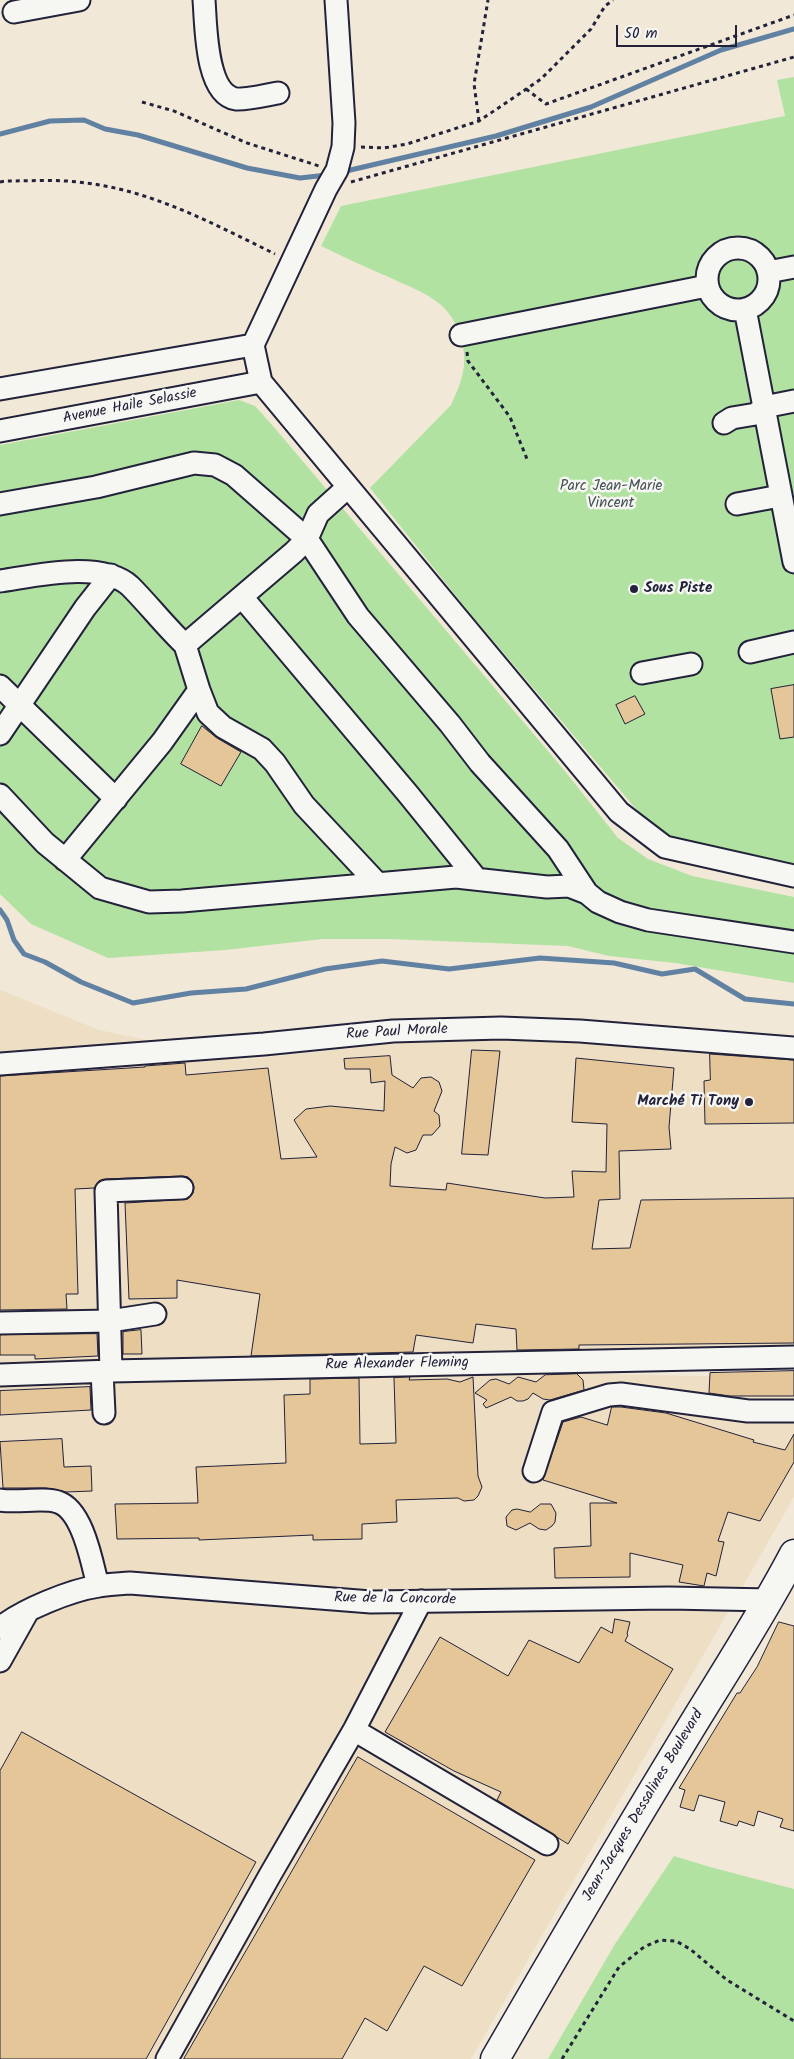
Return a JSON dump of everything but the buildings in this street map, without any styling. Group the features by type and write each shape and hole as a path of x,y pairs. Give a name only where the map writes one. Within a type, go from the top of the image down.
{"main road":[{"name":"Jean-Jacques Dessalines Boulevard","path":"495,2059 606,1867 738,1649 770,1600 794,1554"},
{"path":"770,1600 794,1584"}],"street":[{"path":"14,12 79,0"},
{"path":"204,0 211,67 219,87 224,93 236,99 278,94"},
{"path":"336,0 344,124 340,161 253,345 260,382 619,812 665,847 794,876"},
{"path":"731,248 743,248 755,252 764,261 768,272 769,284 764,295 756,304 745,309 729,308 715,300 708,286 707,274 712,262 720,253 731,248"},
{"path":"768,272 794,267"},
{"path":"462,335 708,286"},
{"path":"745,309 794,562"},
{"path":"0,389 253,345"},
{"name":"Avenue Haile Selassie","path":"0,431 260,382"},
{"path":"724,423 732,418 756,414 764,407 794,401"},
{"path":"0,504 96,487 194,463 216,465 234,475 307,538 358,616 450,724 480,763 558,849 587,893 598,902 620,912 648,920 794,942"},
{"path":"185,644 242,597 307,538 318,514 348,487"},
{"path":"737,504 780,496"},
{"path":"0,581 54,573 90,572 111,575 129,585 166,627 185,644 198,690 208,713 223,727 262,749 275,763 304,805 377,883"},
{"path":"0,734 85,608 111,575"},
{"path":"242,597 476,878"},
{"path":"750,652 794,642"},
{"path":"642,673 691,664"},
{"path":"0,686 116,798"},
{"path":"65,860 162,742 198,690"},
{"path":"0,795 45,843 100,888 149,902 182,901 456,877 547,887 569,886 587,893"},
{"name":"Rue Paul Morale","path":"0,1064 264,1044 393,1031 501,1028 580,1031 794,1048"},
{"path":"104,1413 110,1321 106,1191 182,1188"},
{"path":"0,1322 110,1321 155,1314"},
{"name":"Rue Alexander Fleming","path":"0,1375 106,1371 794,1357"},
{"path":"534,1471 553,1412 609,1395 621,1394 748,1411 794,1411"},
{"path":"0,1500 58,1502 74,1515 83,1532 98,1586"},
{"name":"Rue de la Concorde","path":"0,1628 28,1610 98,1586 130,1583 371,1602 669,1598 770,1600"},
{"path":"167,2059 354,1730 421,1601"},
{"path":"0,1661 28,1610"},
{"path":"354,1730 548,1844"}],"path":[{"path":"479,121 474,84 488,0"},
{"path":"142,102 174,111 247,143 322,167 384,148 407,144 479,121 541,79 591,29 605,6 613,0"},
{"path":"526,89 546,104 794,15"},
{"path":"326,188 794,56"},
{"path":"0,182 86,183 144,196 209,222 292,262"},
{"path":"462,335 468,361 510,417 527,459"},
{"path":"562,2059 619,1967 644,1947 660,1940 676,1941 690,1949 727,1980 794,2021"}],"shaded area":[{"path":"0,990 99,1030 242,1060 412,1042 537,1037 794,1058 794,1358 0,1367"},
{"path":"454,1371 794,1378 794,1497 471,2059 0,2059 0,1382"}],"green space":[{"name":"Parc Jean-Marie Vincent","path":"794,77 794,866 680,841 642,816 468,611 370,488 451,405 462,375 464,349 452,317 436,301 417,290 321,246 341,206 785,116 777,80"},
{"path":"239,400 255,406 273,426 564,770 618,838 648,859 692,876 794,897 794,983 675,963 609,956 568,946 389,939 322,939 225,950 108,958 31,924 0,894 0,445"},
{"path":"674,1856 794,1889 794,2059 548,2059 615,1944"}],"waterway":[{"path":"342,172 496,136 591,107 721,50 794,29"},
{"path":"0,134 50,121 84,120 105,129 138,135 247,168 300,178 327,175"},
{"path":"0,910 7,920 14,940 24,954 45,962 81,982 133,1003 191,993 246,989 325,969 382,961 449,969 540,958 614,963 662,974 695,969 745,999 794,1004"}],"place":[{"name":"Sous Piste","path":"634,589"},
{"name":"Marché Ti Tony","path":"749,1102"}]}
